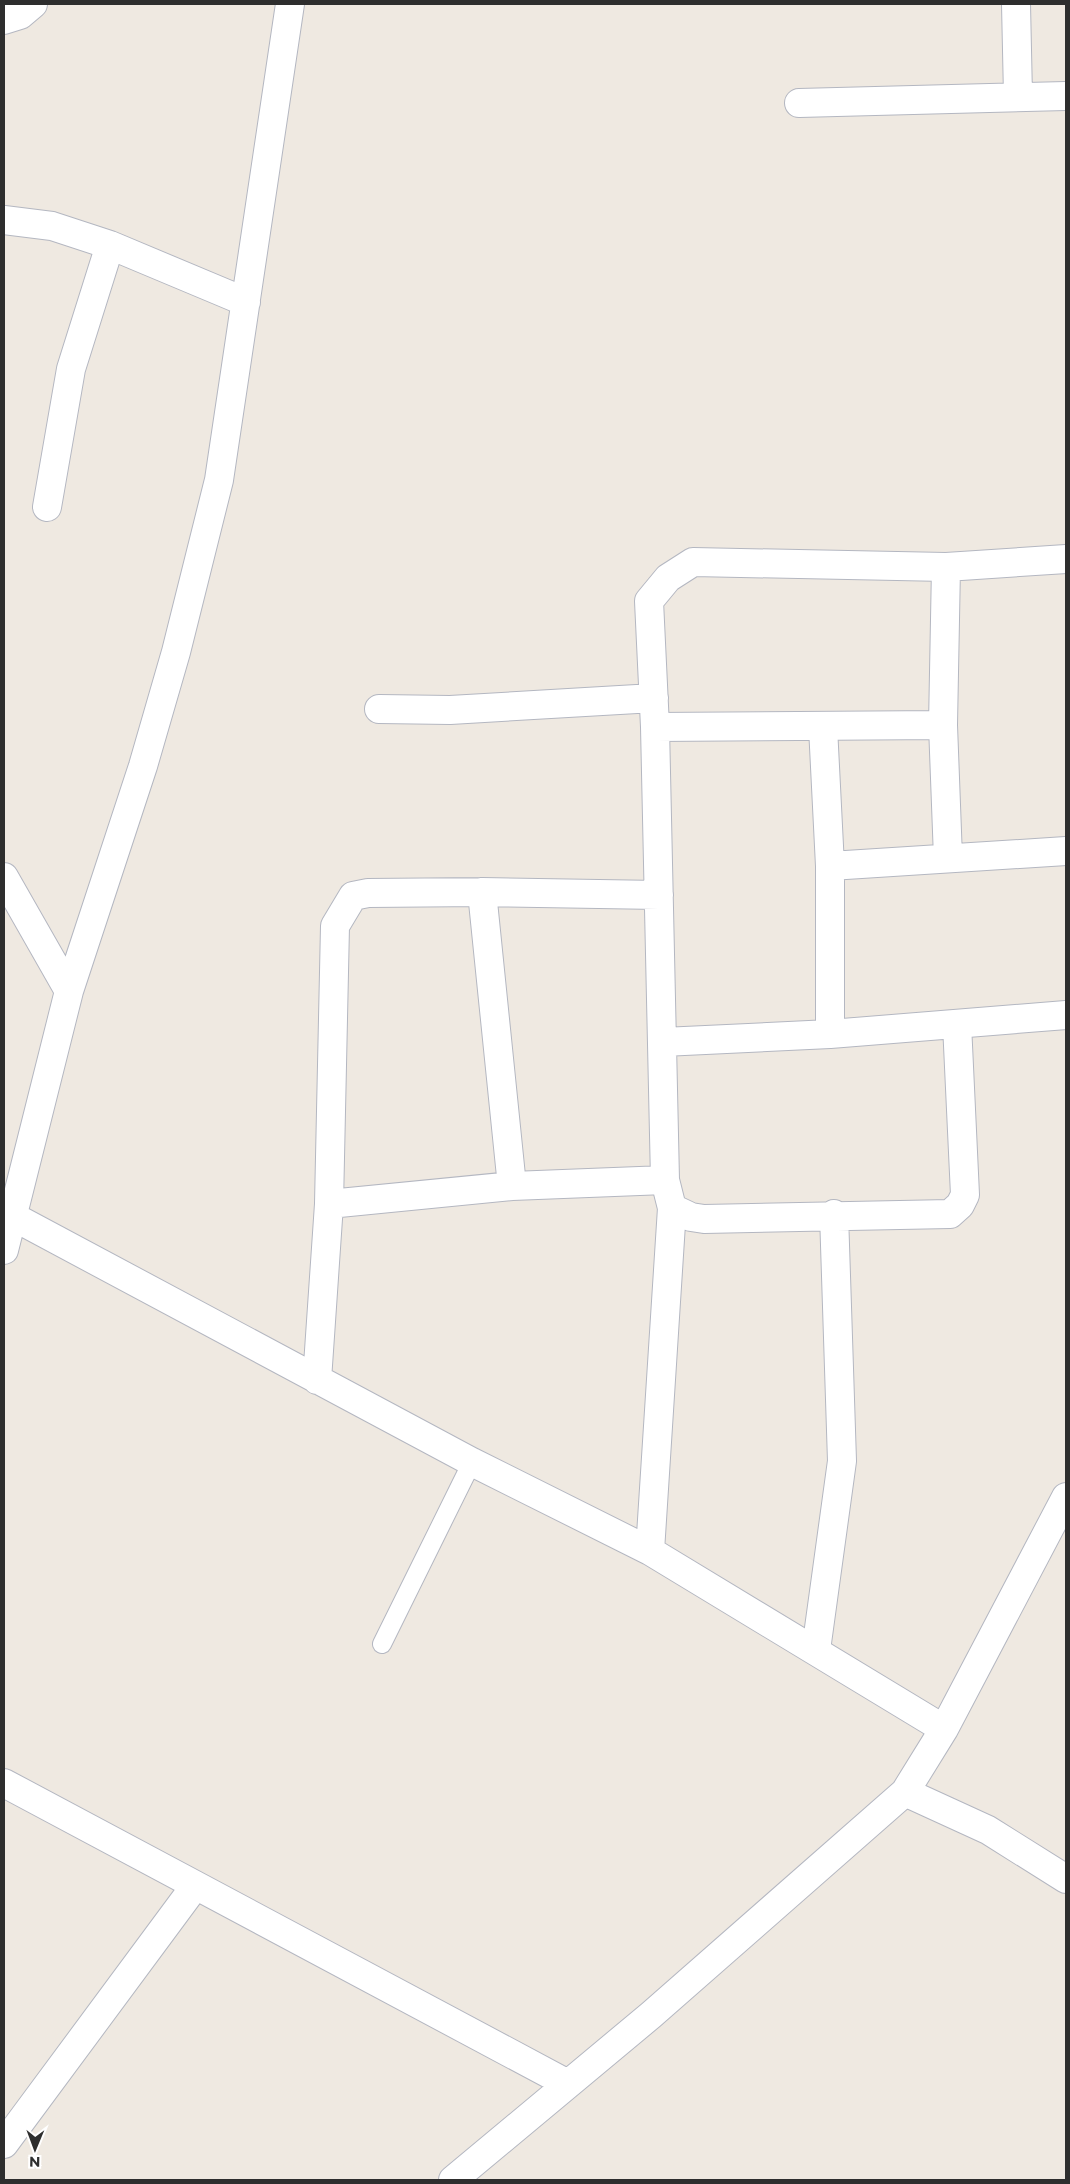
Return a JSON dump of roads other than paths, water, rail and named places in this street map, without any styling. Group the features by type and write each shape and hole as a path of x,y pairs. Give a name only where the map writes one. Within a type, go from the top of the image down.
{"street":[{"path":"4,20 20,15 33,4"},
{"path":"4,1250 9,1215 70,991 143,766 176,652 219,480 290,4"},
{"path":"1016,4 1018,96"},
{"path":"799,103 1066,96"},
{"path":"4,220 52,226 110,245 246,302"},
{"path":"47,507 71,369 110,245"},
{"path":"650,1551 672,1208 665,1180 655,727 649,601 668,578 693,562 946,568 1066,559"},
{"path":"946,568 943,725 948,858"},
{"path":"380,709 450,710 654,698"},
{"path":"655,727 943,725"},
{"path":"823,727 830,866 830,1034"},
{"path":"830,866 1066,851"},
{"path":"4,877 70,991"},
{"path":"317,1380 329,1204 335,926 353,896 368,893 482,892 659,895"},
{"path":"482,892 512,1186"},
{"path":"663,1042 830,1034 1066,1015"},
{"path":"672,1208 691,1217 704,1218 834,1214 950,1214 960,1205 965,1195 957,1024"},
{"path":"329,1204 512,1186 665,1180"},
{"path":"816,1650 842,1461 834,1214"},
{"path":"9,1215 472,1462 650,1551 944,1729"},
{"path":"453,2180 658,2009 905,1792 944,1729 1066,1498"},
{"path":"4,1784 568,2084"},
{"path":"905,1792 988,1830 1066,1879"},
{"path":"4,2144 195,1886"}],"lane":[{"path":"382,1644 472,1462"}]}
